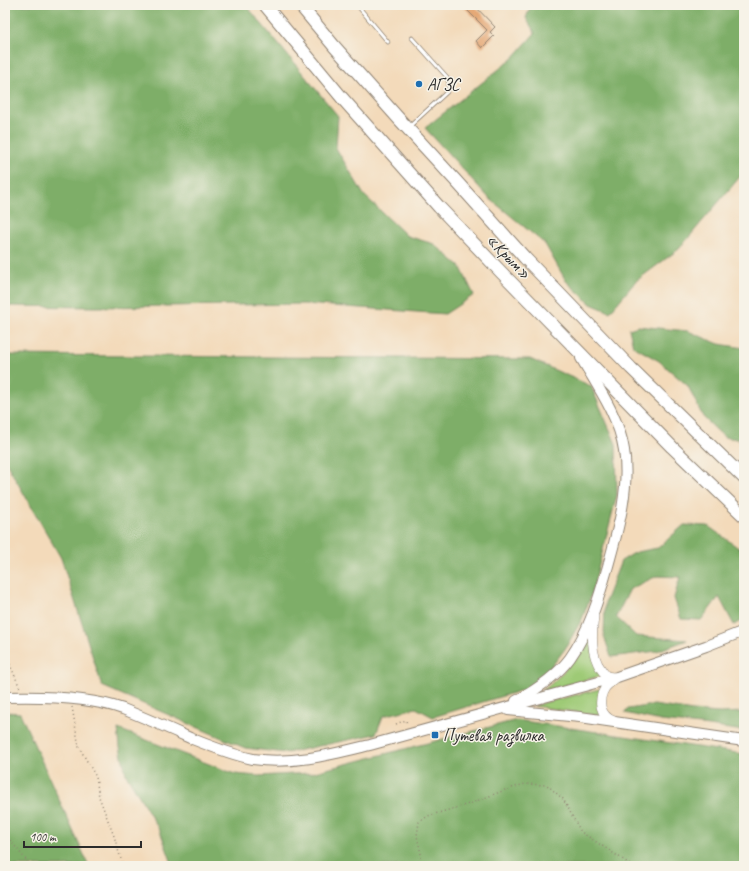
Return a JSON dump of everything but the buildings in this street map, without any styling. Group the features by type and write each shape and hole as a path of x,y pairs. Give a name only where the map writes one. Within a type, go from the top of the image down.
{"highway":[{"name":"«Крым»","path":"265,5 343,98 439,207 672,447 744,516"},
{"name":"«Крым»","path":"300,5 334,46 525,258 631,368 744,478"}],"main road":[{"path":"498,710 532,691 548,680 569,659 579,644 595,608 618,529 624,492 625,461 623,444 615,420 600,391 573,346"},
{"path":"5,697 24,696 92,702 121,709 220,749 247,758 293,760 312,758 370,745 617,677 744,631"},
{"path":"498,710 580,717 744,741"}],"street":[{"path":"595,608 592,636 596,659 599,666 607,676 617,677"},
{"path":"617,677 608,684 601,699 602,710 606,717 617,723"}],"lane":[{"path":"357,5 388,42"},
{"path":"407,128 447,92 449,87 447,77 412,38"}],"path":[{"path":"5,653 24,696"},
{"path":"71,699 79,747 96,777 99,797 114,836 123,866"},
{"path":"421,866 421,854 416,836 419,822 428,816 469,804 525,784 547,785 563,799 581,832 633,866"},
{"path":"5,834 31,866"}],"green space":[{"path":"5,5 246,5 338,116 336,148 364,195 407,236 434,244 460,266 474,295 445,314 304,304 97,307 5,306"},
{"path":"531,5 744,5 744,172 679,249 636,281 610,312 591,304 566,281 545,244 489,198 425,128 513,58 535,33 526,18"},
{"path":"638,326 688,331 719,344 744,348 744,440 724,437 703,417 688,386 659,361 633,346 629,329"},
{"path":"5,355 530,359 591,386 616,444 617,495 591,596 582,619 565,649 551,667 543,676 526,689 433,717 416,708 383,716 376,734 286,753 245,748 102,686 61,558 5,461"},
{"path":"684,525 708,526 744,553 744,619 734,625 719,597 701,620 681,619 674,598 680,577 657,576 630,589 616,617 636,636 687,640 657,651 611,657 604,636 605,602 621,561 636,552 658,548"},
{"path":"589,633 601,676 542,691 563,672"},
{"path":"600,689 602,716 534,706 543,703"},
{"path":"654,705 693,711 720,713 744,712 744,731 661,721 625,713 628,709"},
{"path":"5,712 20,713 89,866 5,866"},
{"path":"517,720 744,754 744,866 173,866 160,831 126,774 118,729 235,774 258,776 311,773"}],"place":[{"name":"АГЗС","path":"419,84"},
{"name":"Путевая развилка","path":"435,735"}]}
